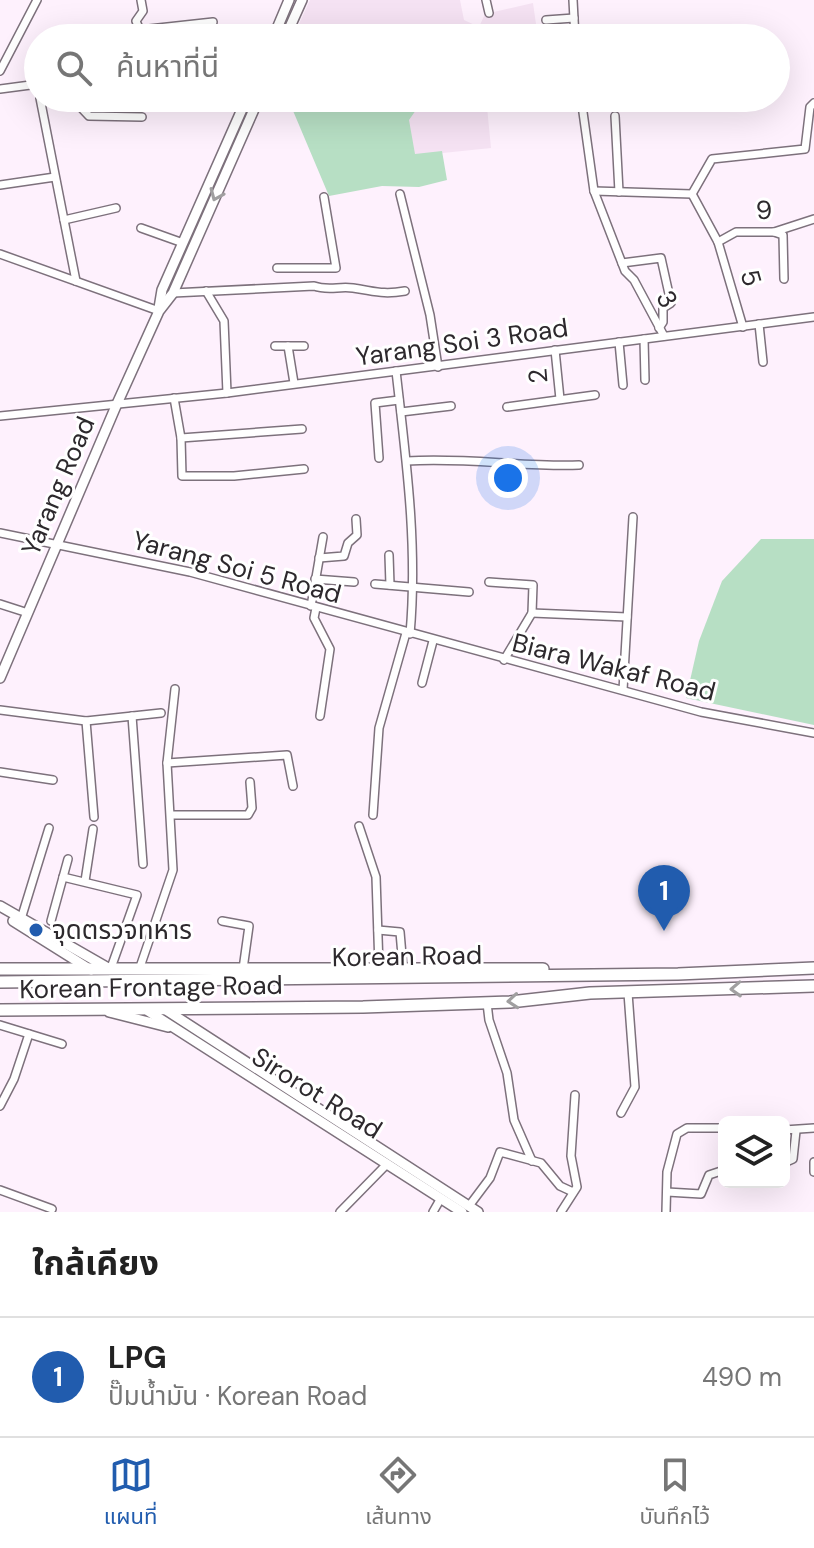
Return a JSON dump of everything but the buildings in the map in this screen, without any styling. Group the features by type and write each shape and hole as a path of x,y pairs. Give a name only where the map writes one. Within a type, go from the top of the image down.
{"highway":[{"path":"0,975 111,967 139,970 510,967 608,975"},
{"name":"Korean Road","path":"0,982 678,974 814,968"},
{"name":"Korean Frontage Road","path":"0,969 48,970"},
{"path":"678,974 697,990"},
{"path":"628,993 814,986"},
{"name":"Korean Frontage Road","path":"0,1010 148,1011 487,1003 590,993 628,993"}],"main road":[{"path":"279,24 289,0"},
{"path":"291,24 302,0"},
{"name":"Yarang Road","path":"0,678 116,406 159,311 173,293 242,112"},
{"name":"Yarang Road","path":"159,311 162,290 183,243 251,112"},
{"path":"0,909 111,967"},
{"path":"0,909 91,970"},
{"path":"48,970 59,958 57,948"},
{"path":"202,1034 197,1018 211,1009"},
{"name":"Sirorot Road","path":"166,1010 470,1210"},
{"path":"105,1011 179,1031"},
{"name":"Sirorot Road","path":"148,1011 441,1198 470,1210"}],"street":[{"path":"24,24 37,0"},
{"path":"137,24 143,11 141,0"},
{"path":"486,0 489,13"},
{"path":"573,0 574,24"},
{"path":"546,20 574,18"},
{"path":"201,24 213,22"},
{"path":"0,71 24,25"},
{"path":"0,89 24,86"},
{"path":"594,191 692,194 712,159 805,149 810,107 814,103"},
{"path":"43,112 76,281"},
{"path":"85,112 89,116 142,117"},
{"name":"3","path":"583,112 594,191 622,263 664,336"},
{"path":"615,116 619,192"},
{"path":"0,185 55,177"},
{"path":"400,194 430,315 438,367"},
{"name":"5","path":"692,194 718,242 743,327"},
{"path":"277,268 336,268 324,197"},
{"path":"64,220 116,208"},
{"name":"9","path":"718,242 736,232 774,232 814,219"},
{"path":"141,228 183,243"},
{"path":"774,232 783,235 785,243 784,279"},
{"path":"0,254 159,311"},
{"path":"622,263 661,258 671,303 663,308 663,322 659,328"},
{"path":"298,266 299,286"},
{"path":"173,293 299,286 333,290 353,288 383,295 405,291"},
{"path":"206,291 223,316 227,393"},
{"name":"Yarang Soi 3 Road","path":"0,416 227,393 814,317"},
{"path":"759,324 763,362"},
{"path":"644,339 645,380"},
{"path":"619,342 623,385"},
{"path":"275,346 304,346"},
{"path":"288,346 294,383"},
{"name":"2","path":"555,350 560,399"},
{"path":"373,815 379,728 408,633 414,586 407,461 396,371"},
{"path":"507,407 595,395"},
{"path":"174,398 181,438 182,476 234,476 304,469"},
{"path":"379,458 375,403 399,400"},
{"path":"401,412 451,406"},
{"path":"181,438 302,429"},
{"path":"407,461 455,458 477,459 503,466 579,465"},
{"path":"623,690 633,517"},
{"path":"319,558 344,556 348,543 357,535 356,519"},
{"name":"Yarang Soi 5 Road","path":"0,533 190,572 408,633"},
{"path":"320,716 330,649 317,627 313,607 323,537"},
{"path":"389,555 390,585"},
{"path":"315,579 354,582"},
{"path":"489,582 533,585 532,613 504,660"},
{"path":"375,584 469,592"},
{"path":"0,604 28,613"},
{"path":"532,613 627,617"},
{"name":"Biara Wakaf Road","path":"408,633 701,712 814,733"},
{"path":"422,683 433,641"},
{"path":"139,970 173,870 167,763 175,689"},
{"path":"0,710 86,721 161,713"},
{"path":"132,716 143,864"},
{"path":"86,721 94,817"},
{"path":"167,763 287,755 293,786"},
{"path":"0,772 53,780"},
{"path":"171,815 248,815 252,808 250,782"},
{"path":"359,826 374,868 379,967"},
{"path":"21,919 49,828"},
{"path":"85,881 93,829"},
{"path":"51,921 68,859"},
{"path":"63,877 137,895 111,967"},
{"path":"222,921 249,926 243,969"},
{"path":"378,930 400,932 403,967"},
{"path":"621,1113 635,1087 628,993"},
{"path":"487,1003 507,1073 514,1120 532,1161"},
{"path":"0,1025 62,1044"},
{"path":"0,1106 14,1079 29,1034"},
{"path":"561,1212 577,1183 571,1156 575,1095"},
{"path":"666,1212 667,1172 681,1130 718,1128"},
{"path":"790,1130 814,1128"},
{"path":"790,1160 793,1159 796,1131"},
{"path":"470,1210 490,1178 498,1153 546,1166 560,1186 573,1192"},
{"path":"814,1162 814,1172"},
{"path":"340,1212 387,1164"},
{"path":"667,1192 701,1194 709,1175 718,1172"},
{"path":"0,1190 52,1209"},
{"path":"433,1212 441,1198"}],"shaded area":[{"path":"310,0 460,0 464,20 473,24 299,24"},
{"path":"533,3 536,24 480,24 485,14"},
{"path":"369,112 487,112 491,148 414,156"}],"green space":[{"path":"294,112 415,112 409,120 415,154 442,151 447,180 419,187 382,186 329,196"},
{"path":"761,539 814,539 814,725 686,698 699,641 722,581"}],"place":[{"name":"จุดตรวจทหาร","path":"36,930"},
{"name":"LPG","path":"664,931"}]}
